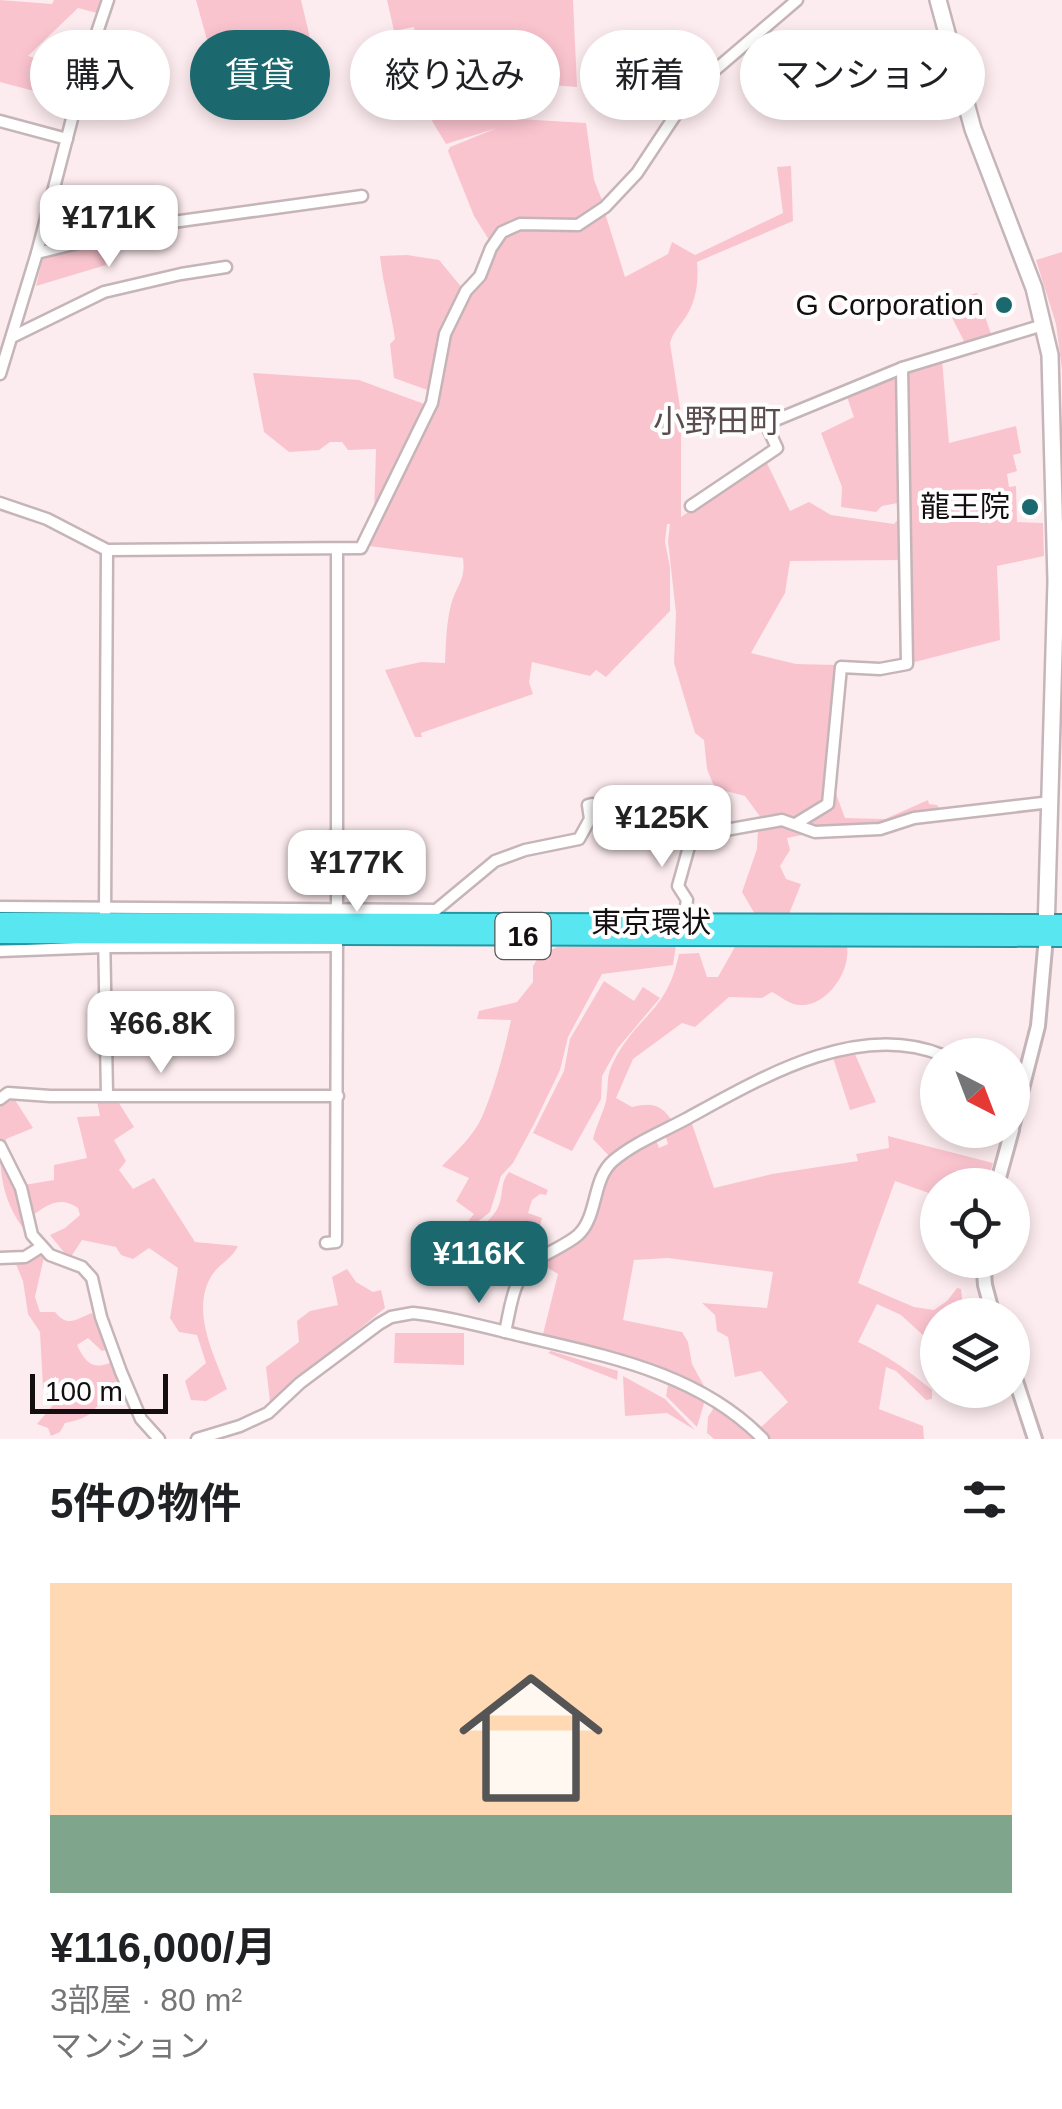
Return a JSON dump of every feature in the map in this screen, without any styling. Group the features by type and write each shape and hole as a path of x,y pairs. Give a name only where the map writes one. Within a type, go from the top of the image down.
{"highway":[{"name":"東京環状","path":"0,922 104,928 1054,931"},
{"name":"東京環状","path":"0,934 104,928"}],"main road":[{"path":"938,0 973,129 1028,272 1057,393 1051,802 1054,931"}],"street":[{"path":"0,374 108,0"},
{"path":"0,504 47,518 107,550 361,548 432,403 446,334 466,291 480,276 502,232 520,224 578,224 605,207 637,173 693,90 796,0"},
{"path":"0,122 67,139"},
{"path":"37,253 151,226 362,196"},
{"path":"12,337 80,302 127,285 226,268"},
{"path":"692,506 778,448 766,424 902,368 1043,325"},
{"path":"797,823 828,804 842,667 880,669 907,664 902,368"},
{"path":"326,1243 336,1242 337,549"},
{"path":"107,550 107,1095"},
{"path":"337,928 436,910 494,861 578,839 590,819 588,806 592,804 608,840 692,836 776,820 797,823 815,832 880,829 914,818 1051,802"},
{"path":"685,912 687,900 678,886 692,836"},
{"path":"0,907 104,928"},
{"path":"0,951 104,928"},
{"path":"1030,1044 1042,1002 1054,931"},
{"path":"505,1332 518,1277 580,1232 605,1170 626,1152 721,1100 802,1062 886,1043 920,1047"},
{"path":"0,1099 8,1093 338,1096"},
{"path":"0,1146 20,1188 32,1236 50,1256 82,1268 92,1278 121,1372 142,1419 159,1439"},
{"path":"0,1258 25,1256 41,1247"},
{"path":"197,1439 268,1413 300,1383 391,1317 426,1314 620,1359 668,1376 730,1408 763,1439"},
{"path":"1025,1408 1035,1439"}],"shaded area":[{"path":"0,0 52,4 54,0 102,0 97,13 78,8 55,30 30,30 30,90 0,82"},
{"path":"196,0 301,0 308,30 204,30"},
{"path":"387,0 573,0 577,87 560,86 560,30 394,30"},
{"path":"431,120 586,123 594,180 604,205 577,222 518,221 489,240 474,216 448,151 497,128 446,144"},
{"path":"791,166 793,221 697,262 694,300 670,343 681,414 681,517 765,459 790,511 809,502 831,515 894,524 904,513 903,560 790,561 785,593 751,653 796,664 839,665 825,801 796,821 764,822 745,796 713,784 704,740 695,733 674,663 676,613 668,541 670,524 665,542 670,567 670,611 606,677 596,670 590,676 532,662 529,682 533,694 415,737 385,670 421,662 445,663 448,619 462,578 463,558 369,546 419,440 448,335 468,293 483,277 504,235 522,226 579,229 605,213 625,277 668,254 672,242 695,255 783,213 777,167"},
{"path":"99,242 106,265 36,286 47,254"},
{"path":"1062,252 1062,370 1056,324 1036,260"},
{"path":"380,256 439,260 463,289 433,392 394,378 390,344 395,339"},
{"path":"977,293 992,337 966,345 944,302"},
{"path":"942,359 949,443 1016,426 1021,453 1013,455 1017,471 1007,474 1009,487 1016,486 1017,522 1043,523 1044,556 997,566 1000,640 911,663 908,501 882,506 876,512 841,507 842,487 821,433 854,417 846,394"},
{"path":"253,373 359,380 427,405 374,516 376,449 348,450 342,442 330,442 319,450 289,452 264,432"},
{"path":"832,783 845,818 885,819 928,800 942,812 852,830 800,823 831,806"},
{"path":"776,823 807,834 787,838 790,850 780,866 786,879 801,884 789,914 756,916 742,892 757,849 758,828"},
{"path":"676,945 673,965 602,974 568,1037 560,1070 534,1124 513,1163 501,1176 490,1212 449,1244 474,1214 456,1201 469,1178 442,1166 470,1137 482,1117 511,1020 477,1019 479,1011 517,1002 533,982 533,966 539,956 557,947"},
{"path":"736,945 847,946 847,956 841,976 820,1000 797,1005 772,992 762,998 729,997 695,1027 682,1023 633,1059 616,1098 632,1107 656,1106 673,1122 612,1159 593,1139 617,1055 668,988 679,954 699,953 707,977 718,977"},
{"path":"604,981 634,1001 643,987 660,998 617,1049 602,1076 601,1099 572,1151 533,1133 564,1071 570,1039"},
{"path":"854,1052 876,1102 850,1110 833,1058"},
{"path":"8,1098 15,1100 33,1128 6,1139 8,1156 0,1140 0,1103"},
{"path":"117,1100 134,1127 114,1140 126,1161 119,1170 133,1189 154,1178 195,1242 238,1246 212,1275 203,1303 206,1332 227,1389 206,1401 191,1400 185,1381 206,1363 197,1335 179,1332 170,1318 178,1268 149,1248 133,1259 121,1255 116,1247 82,1240 70,1258 50,1235 80,1215 78,1208 59,1202 30,1217 24,1185 54,1180 54,1165 87,1158 77,1117 100,1116 97,1101"},
{"path":"691,1121 714,1188 772,1174 858,1161 856,1154 889,1148 888,1136 920,1144 920,1148 993,1163 992,1168 920,1168 920,1190 895,1181 858,1283 920,1308 920,1332 901,1315 877,1304 858,1342 920,1381 920,1394 896,1371 886,1367 879,1409 923,1426 924,1439 770,1439 760,1428 788,1402 761,1371 735,1377 728,1337 717,1331 715,1315 702,1303 767,1308 773,1272 668,1258 634,1260 623,1320 682,1332 705,1388 646,1363 543,1334 558,1274 540,1263 577,1240 607,1174 616,1164 656,1140 659,1148 668,1144 665,1135"},
{"path":"0,1153 18,1189 21,1217 28,1234 6,1196"},
{"path":"509,1172 548,1190 546,1195 532,1200 528,1213 542,1218 530,1262 517,1273 495,1258 451,1252 452,1245 492,1216"},
{"path":"37,1254 44,1257 35,1297 40,1312 55,1312 68,1321 92,1313 109,1349 102,1351 88,1338 77,1345 91,1364 114,1361 119,1377 114,1385 106,1387 92,1412 65,1423 60,1432 51,1436 48,1428 37,1424 58,1399 43,1388 40,1332 28,1314 23,1281 15,1262"},
{"path":"347,1269 356,1282 373,1292 381,1290 385,1308 270,1402 266,1367 299,1342 297,1321 310,1311 338,1305 332,1277"},
{"path":"957,1288 961,1289 962,1298 949,1298"},
{"path":"395,1333 464,1333 464,1365 394,1363"},
{"path":"548,1353 618,1371 617,1380"},
{"path":"623,1376 665,1399 695,1430 667,1413 625,1416"},
{"path":"668,1385 705,1400 697,1427 666,1396"},
{"path":"715,1406 754,1439 714,1439 707,1433 708,1417"}],"place":[{"name":"G Corporation","path":"1004,305"},
{"name":"龍王院","path":"1030,507"}],"district":[{"name":"小野田町","path":"717,421"}]}
